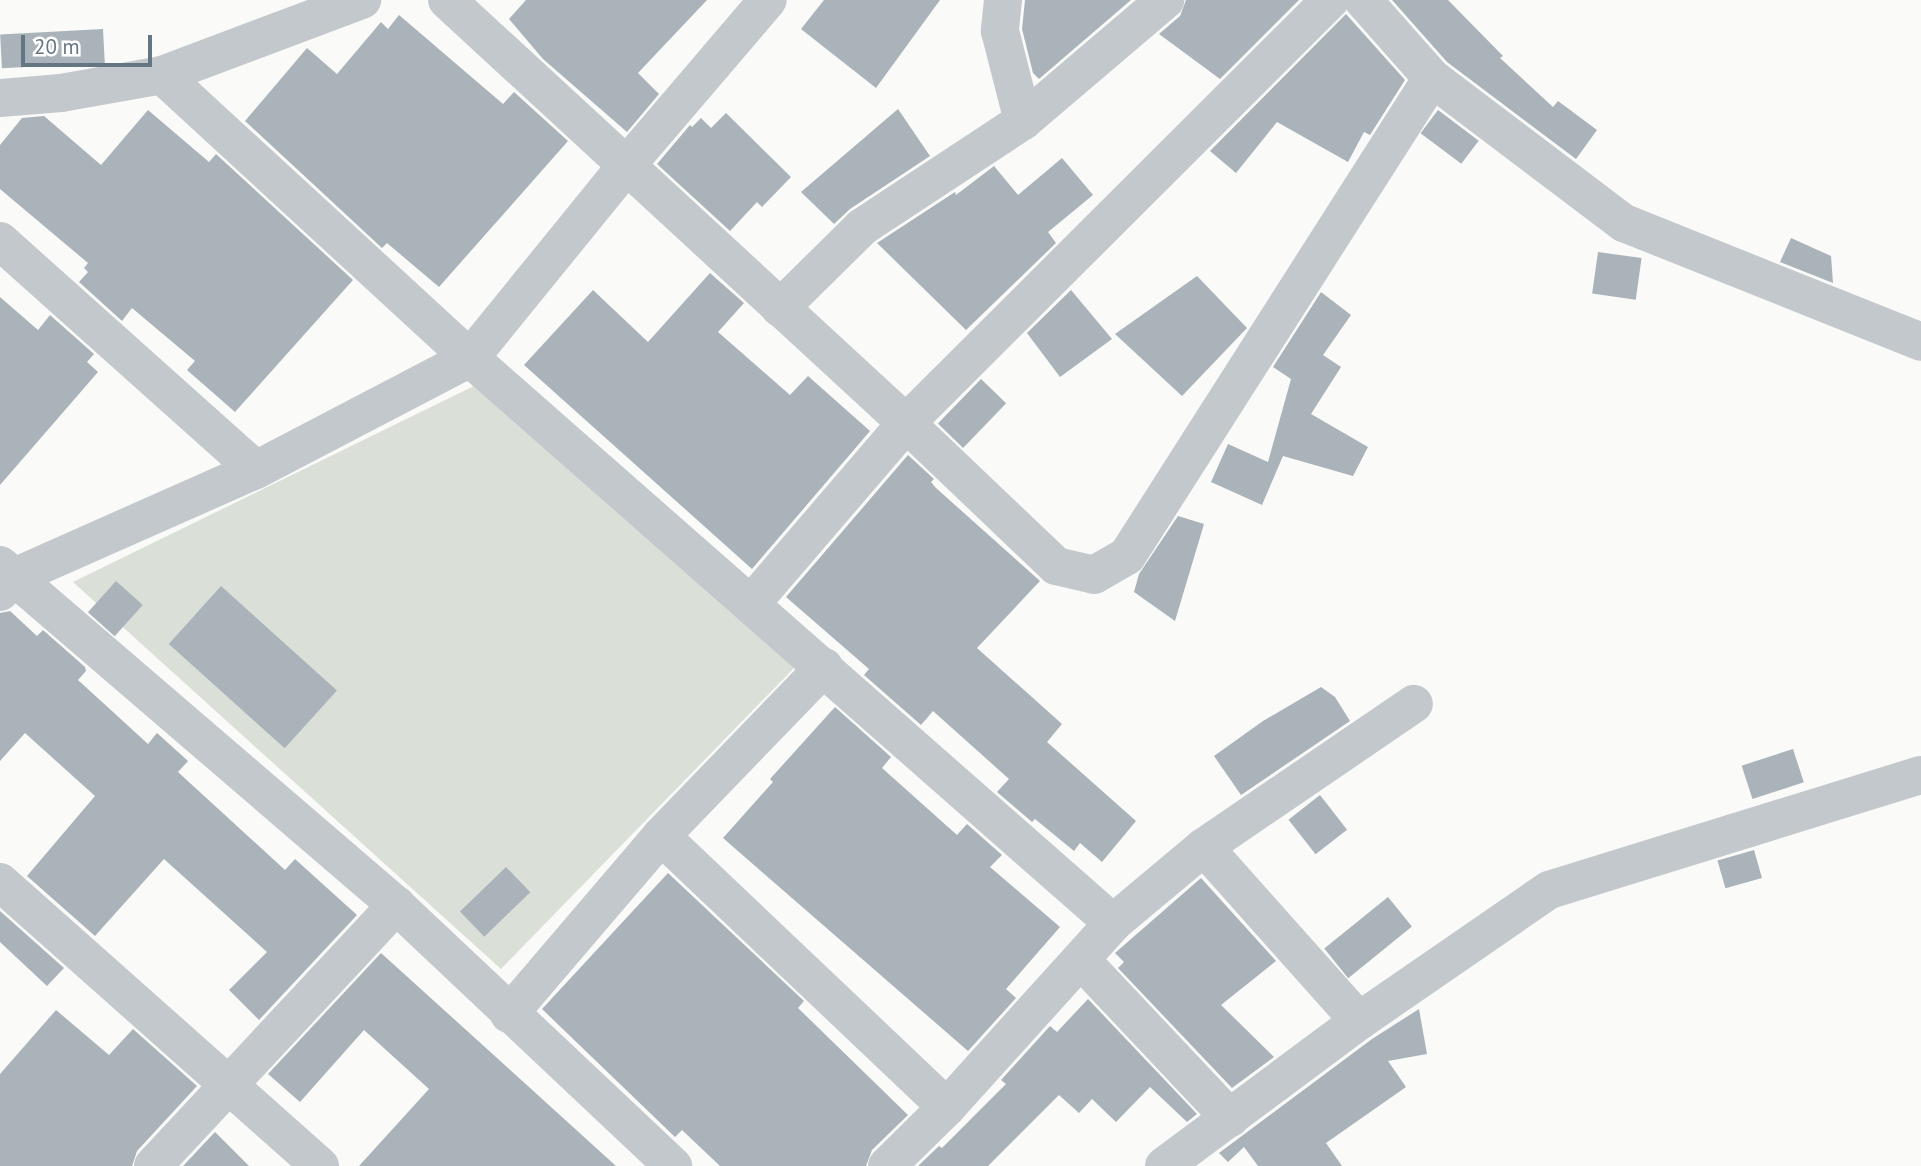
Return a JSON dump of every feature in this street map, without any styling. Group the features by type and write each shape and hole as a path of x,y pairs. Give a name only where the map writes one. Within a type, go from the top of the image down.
{"street":[{"path":"0,98 61,93 162,75 362,0"},
{"path":"447,0 1056,566 1094,575 1127,556 1432,78"},
{"path":"673,1166 509,1014 397,905 5,578 256,470 470,358 626,166 768,0"},
{"path":"1003,0 1000,31 1023,121"},
{"path":"780,308 862,227 1023,121 1165,0"},
{"path":"751,604 906,424 1330,0"},
{"path":"1363,0 1432,78 1624,223 1921,342"},
{"path":"162,75 470,358 1113,923"},
{"path":"0,241 256,470"},
{"path":"509,1014 661,836 824,667"},
{"path":"887,1166 947,1107 1082,961 1113,923 1204,847 1414,705"},
{"path":"1164,1166 1359,1021 1549,890 1921,775"},
{"path":"661,836 947,1107"},
{"path":"1204,847 1359,1021"},
{"path":"0,882 320,1166"},
{"path":"153,1166 397,905"},
{"path":"1082,961 1230,1118"}],"shaded area":[{"path":"478,384 796,666 501,969 73,582"}],"building":[{"path":"526,0 707,0 638,73 659,94 627,132 543,59 509,19"},
{"path":"824,0 940,0 876,88 801,29"},
{"path":"1025,0 1131,0 1039,79 1033,73 1022,29"},
{"path":"1186,0 1299,0 1220,79 1159,34 1180,16"},
{"path":"1392,0 1448,0 1503,56 1500,58 1553,107 1558,101 1597,130 1576,159 1447,62"},
{"path":"1346,14 1405,80 1370,135 1364,132 1348,162 1277,122 1236,173 1210,151"},
{"path":"399,15 503,104 514,92 568,141 439,287 387,243 382,248 245,121 307,48 337,74 381,22 388,29"},
{"path":"103,29 105,63 2,68 0,34"},
{"path":"898,109 930,156 850,209 834,224 801,192"},
{"path":"148,110 209,162 216,154 353,280 235,412 187,370 195,361 132,308 122,321 79,282 88,272 84,268 88,263 0,189 0,145 22,118 44,116 101,165"},
{"path":"1438,110 1479,141 1461,164 1421,133"},
{"path":"726,113 791,177 762,207 757,202 730,231 657,164 690,125 692,127 701,118 711,128"},
{"path":"1062,158 1093,195 1048,232 1056,243 966,330 877,243 955,192 956,195 994,166 1018,195"},
{"path":"1791,238 1831,256 1833,283 1780,262"},
{"path":"1598,252 1642,258 1636,300 1592,294"},
{"path":"710,273 744,303 718,332 790,395 808,376 870,431 752,569 524,365 593,290 648,342"},
{"path":"1197,276 1247,328 1182,396 1115,334"},
{"path":"1071,290 1112,339 1060,377 1027,333"},
{"path":"1321,292 1351,315 1323,355 1341,367 1311,414 1368,447 1353,476 1283,456 1262,505 1211,482 1228,444 1268,462 1291,379 1273,367"},
{"path":"0,297 38,330 50,315 94,354 87,362 98,372 0,485"},
{"path":"981,379 1006,403 963,448 938,424"},
{"path":"908,455 934,479 931,482 936,488 1040,581 977,648 1062,724 1047,742 1136,821 1102,862 1080,843 1074,851 1035,819 1032,822 997,792 1009,779 933,711 921,725 864,675 869,669 786,597"},
{"path":"1178,516 1204,524 1175,621 1134,592 1139,574"},
{"path":"116,581 143,605 115,636 88,612"},
{"path":"221,586 337,690 285,748 169,644"},
{"path":"10,611 37,636 43,630 85,667 86,671 78,680 148,744 157,733 188,761 178,772 285,870 295,859 357,915 259,1020 229,990 267,952 164,859 95,936 27,876 95,796 25,733 0,761 0,613"},
{"path":"1321,687 1335,697 1350,721 1241,795 1214,756 1263,721"},
{"path":"835,707 891,757 882,768 957,835 967,824 1002,855 990,867 1060,927 1006,989 1016,998 968,1051 723,838 773,782 770,779"},
{"path":"1793,749 1804,782 1752,799 1742,766"},
{"path":"1320,795 1347,830 1316,854 1288,820"},
{"path":"1754,850 1762,878 1725,888 1717,860"},
{"path":"506,867 530,892 484,937 460,911"},
{"path":"668,873 804,1001 798,1008 908,1115 872,1150 866,1166 720,1166 682,1130 675,1137 542,1009"},
{"path":"1201,878 1276,961 1221,1005 1274,1057 1232,1088 1118,968 1124,962 1115,953"},
{"path":"1388,897 1412,927 1348,978 1324,949"},
{"path":"0,911 64,968 47,986 0,942"},
{"path":"381,953 616,1166 359,1166 429,1089 364,1030 300,1102 268,1074"},
{"path":"1088,999 1197,1114 1187,1122 1150,1087 1116,1122 1092,1099 1079,1113 1059,1095 988,1166 918,1166 939,1146 942,1148 1006,1084 1001,1080 1050,1026 1057,1032"},
{"path":"1419,1009 1427,1054 1388,1061 1406,1087 1326,1143 1342,1166 1258,1166 1244,1147 1228,1162 1219,1153 1372,1039"},
{"path":"56,1010 109,1055 133,1029 197,1086 137,1151 132,1166 0,1166 0,1074"},
{"path":"215,1132 249,1166 183,1166"}]}
